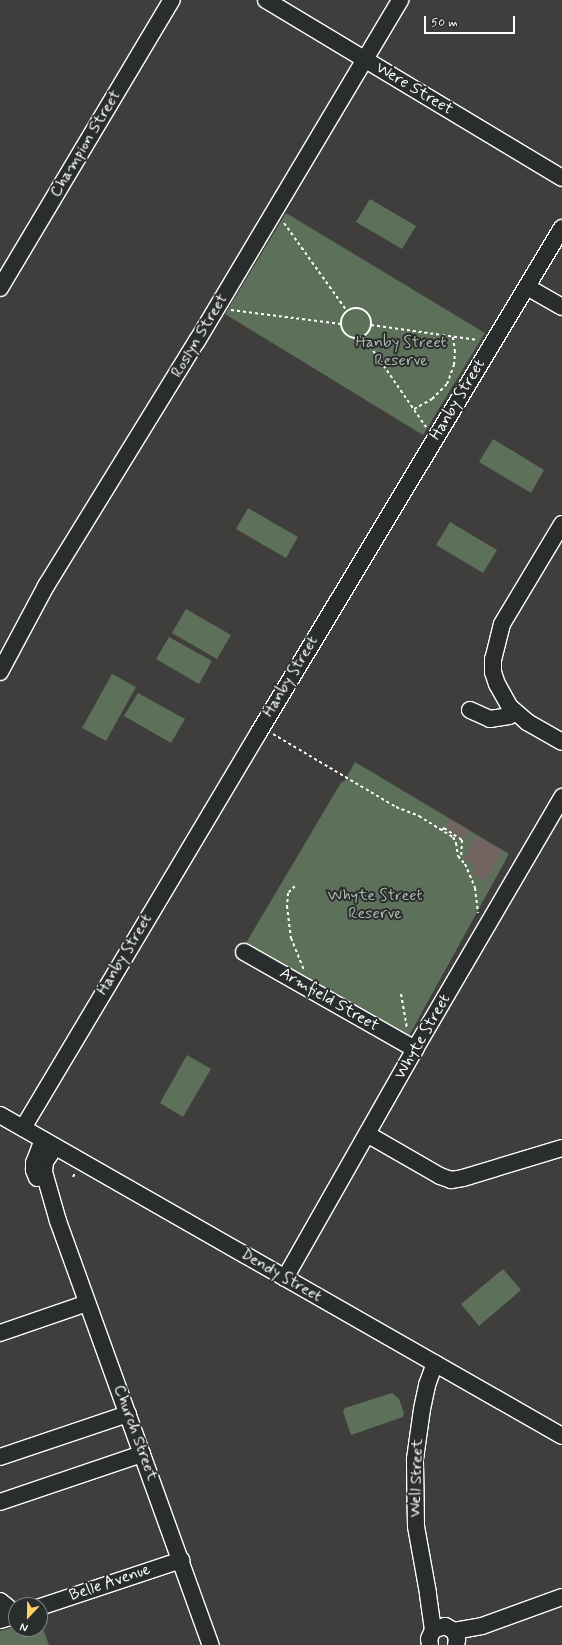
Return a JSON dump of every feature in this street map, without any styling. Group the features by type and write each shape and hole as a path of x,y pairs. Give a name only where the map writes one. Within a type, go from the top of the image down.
{"street":[{"name":"Champion Street","path":"0,288 172,0"},
{"name":"Were Street","path":"266,0 562,178"},
{"name":"Roslyn Street","path":"0,672 46,586 197,341 400,0"},
{"name":"Hanby Street","path":"23,1128 562,228"},
{"path":"527,287 562,307"},
{"path":"562,524 502,624 494,648 493,672 503,696 515,712 527,722 562,742"},
{"path":"470,710 490,719 509,716 515,712"},
{"name":"Whyte Street","path":"285,1278 367,1134 412,1042 562,797"},
{"name":"Armfield Street","path":"244,952 412,1042"},
{"name":"Dendy Street","path":"0,1115 562,1436"},
{"path":"367,1134 440,1176 451,1180 463,1178 562,1148"},
{"name":"Church Street","path":"49,1143 36,1156 34,1170 58,1222 211,1645"},
{"path":"0,1332 87,1302"},
{"name":"Well Street","path":"435,1364 427,1385 415,1459 416,1526 428,1592 440,1638"},
{"path":"0,1457 128,1414"},
{"path":"0,1502 142,1454"},
{"name":"Belle Avenue","path":"48,1604 181,1560"},
{"path":"440,1638 482,1626 562,1597"},
{"path":"0,1601 8,1608"}],"path":[{"path":"282,221 348,311"},
{"path":"228,309 341,324"},
{"path":"352,309 362,310 369,316 371,325 370,330 359,338 350,337 346,334 341,324 342,319 348,311 352,309"},
{"path":"371,325 481,341"},
{"path":"363,336 428,429"},
{"path":"414,409 432,399 446,384 454,365 455,352 453,337"},
{"path":"273,734 396,807 418,816 461,838 461,859"},
{"path":"444,829 455,839 458,856 470,875 475,888 478,914"},
{"path":"295,886 288,893 287,906 291,938 305,971 302,984"},
{"path":"402,994 412,1042"}],"green space":[{"path":"370,199 416,226 402,249 356,222"},
{"name":"Hanby Street Reserve","path":"286,213 485,333 423,435 225,314"},
{"path":"493,439 544,470 531,493 479,462"},
{"path":"248,508 298,537 286,558 236,529"},
{"path":"450,522 497,550 483,573 436,545"},
{"path":"186,609 231,635 217,659 172,633"},
{"path":"169,637 212,661 199,684 156,659"},
{"path":"112,674 136,687 106,741 82,728"},
{"path":"138,693 185,719 171,743 124,716"},
{"name":"Whyte Street Reserve","path":"355,762 509,854 409,1036 246,943 342,781 344,782"},
{"path":"187,1055 211,1069 183,1117 160,1103"},
{"path":"503,1269 521,1290 479,1326 461,1304"},
{"path":"392,1393 399,1399 404,1413 403,1417 351,1435 343,1412 345,1408"},
{"path":"8,1628 8,1637 46,1637 49,1645 0,1645 0,1631"}],"building":[{"path":"448,818 469,830 463,839 451,832 445,825"},
{"path":"477,836 503,851 484,882 472,874 476,867 463,859"}]}
